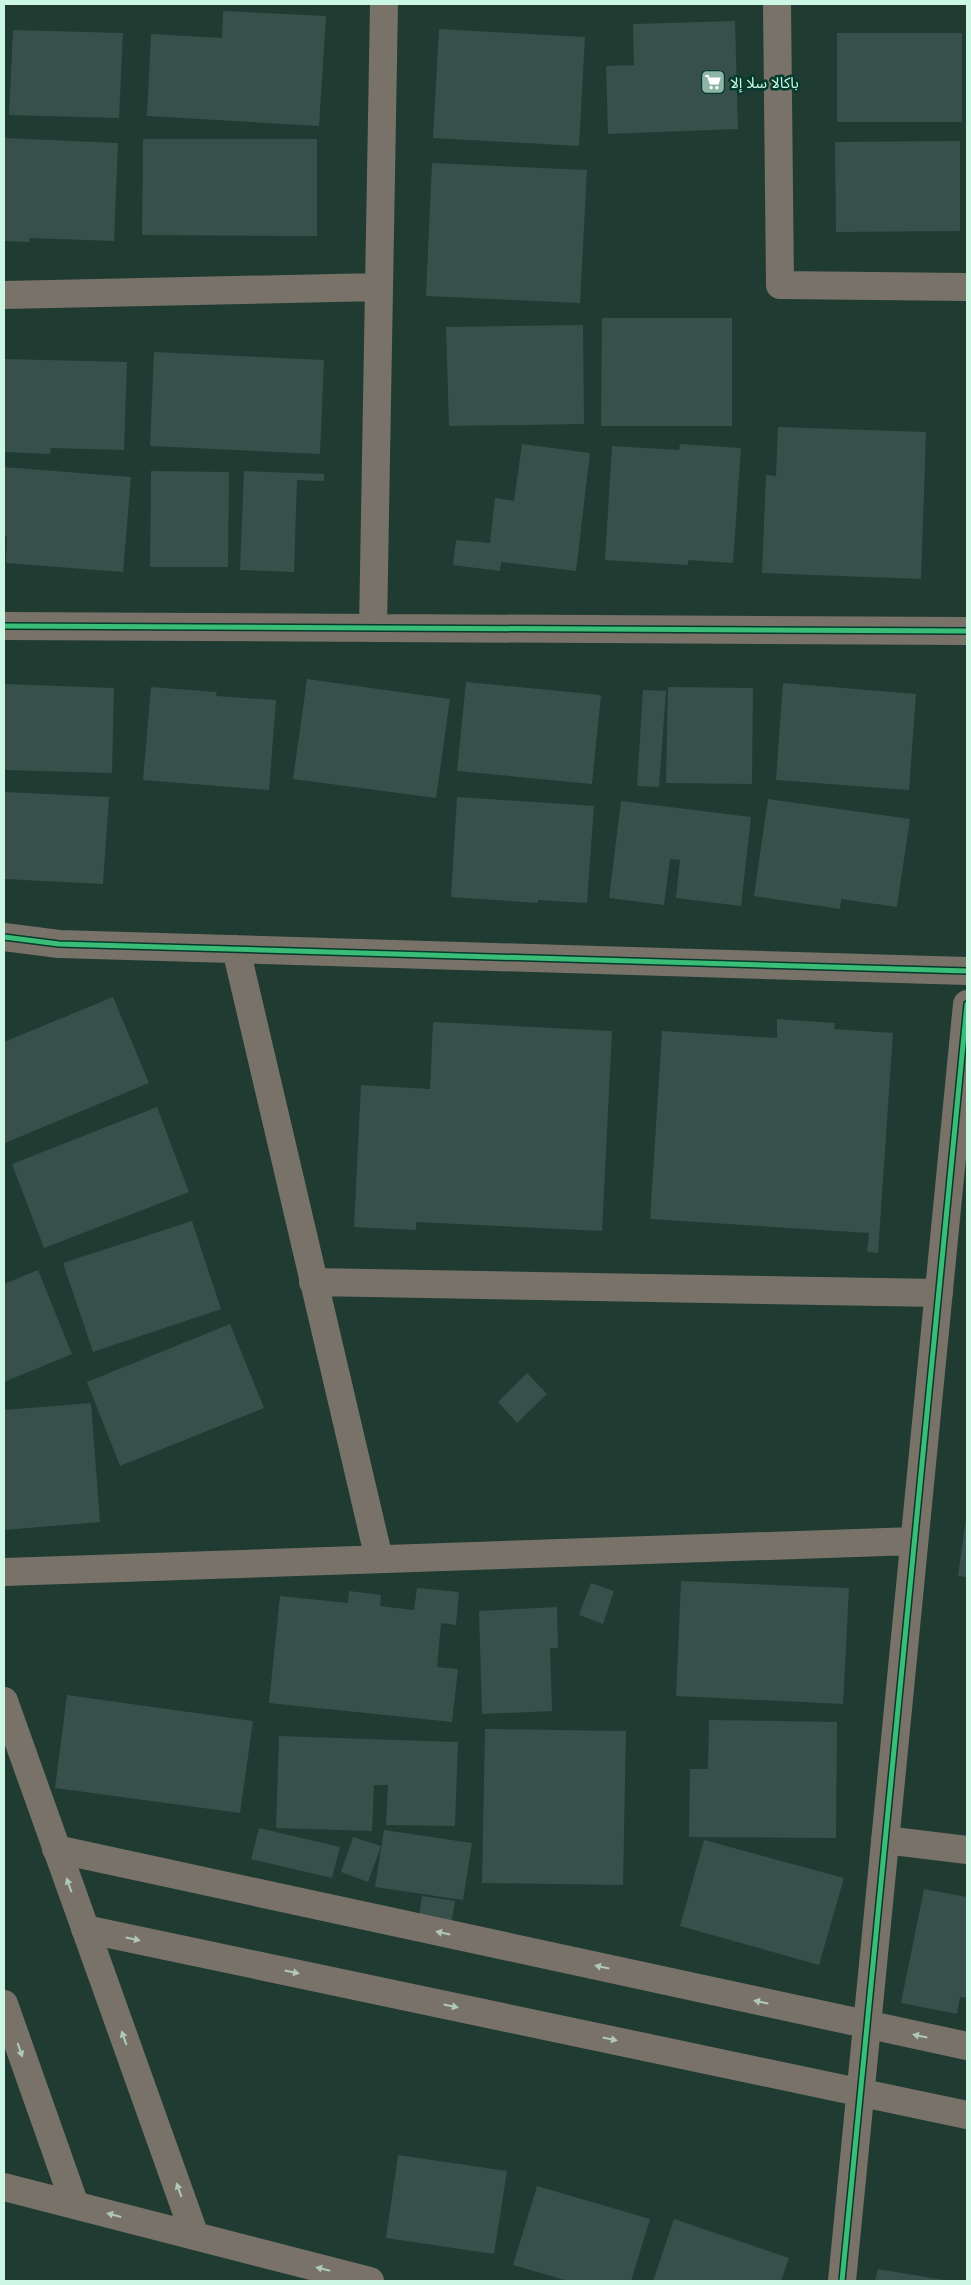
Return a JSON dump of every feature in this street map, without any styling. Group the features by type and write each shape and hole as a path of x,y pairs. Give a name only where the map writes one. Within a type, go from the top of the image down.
{"street":[{"path":"372,628 384,4"},
{"path":"777,4 780,285 967,287"},
{"path":"4,294 379,287"},
{"path":"4,626 967,631"},
{"path":"4,937 59,944 967,970"},
{"path":"236,949 379,1559"},
{"path":"842,2281 939,1293 957,1223 967,1004"},
{"path":"313,1282 939,1293"},
{"path":"4,1572 914,1541"},
{"path":"4,1701 196,2236"},
{"path":"885,1840 967,1850"},
{"path":"56,1848 967,2046"},
{"path":"85,1929 967,2114"},
{"path":"4,2004 75,2205"},
{"path":"4,2187 370,2281"}],"building":[{"path":"223,11 326,16 319,126 147,116 151,34 222,38"},
{"path":"735,21 738,129 608,134 606,66 634,65 633,24"},
{"path":"439,29 585,37 579,146 433,138"},
{"path":"13,30 123,33 119,118 9,115"},
{"path":"837,33 962,33 962,122 837,122"},
{"path":"4,138 118,143 114,241 29,238 30,242 4,241"},
{"path":"143,139 317,139 317,236 142,235"},
{"path":"960,141 960,231 836,232 835,142"},
{"path":"432,163 587,170 580,303 426,296"},
{"path":"602,318 732,318 732,426 601,426"},
{"path":"583,325 584,424 449,426 446,327"},
{"path":"154,352 324,360 320,454 150,446"},
{"path":"4,359 127,362 124,450 51,448 50,454 4,452"},
{"path":"778,427 926,432 921,579 762,573 766,475 776,476"},
{"path":"522,444 590,453 576,571 501,562 500,571 453,565 456,540 490,543 495,498 514,501"},
{"path":"680,444 741,448 733,563 688,560 688,565 605,560 612,446 679,450"},
{"path":"4,467 131,477 123,572 6,563 7,536 4,535"},
{"path":"151,471 229,472 228,567 150,567"},
{"path":"244,471 324,474 324,481 297,480 294,572 240,570"},
{"path":"307,679 450,699 436,798 293,779"},
{"path":"466,682 601,695 592,784 457,771"},
{"path":"783,683 916,694 909,790 776,780"},
{"path":"4,684 114,688 112,773 4,770"},
{"path":"151,687 217,692 216,696 276,700 269,790 143,780"},
{"path":"668,687 753,688 752,784 666,783"},
{"path":"643,690 666,691 659,787 637,786"},
{"path":"4,792 109,797 103,884 4,879"},
{"path":"457,797 594,806 587,903 538,900 537,903 451,897"},
{"path":"768,799 910,819 897,907 841,899 840,909 754,896"},
{"path":"621,801 751,817 741,906 676,898 680,860 670,859 664,905 609,898"},
{"path":"113,997 149,1083 5,1143 4,1042"},
{"path":"777,1019 835,1023 834,1029 893,1033 878,1253 867,1252 869,1233 650,1219 662,1031 777,1038"},
{"path":"433,1022 612,1031 602,1231 416,1222 416,1230 354,1227 361,1085 430,1089"},
{"path":"157,1107 189,1192 44,1248 12,1164"},
{"path":"192,1221 221,1309 93,1352 63,1263"},
{"path":"38,1270 72,1354 4,1382 4,1284"},
{"path":"230,1324 264,1408 120,1466 87,1382"},
{"path":"527,1373 547,1394 517,1423 498,1402"},
{"path":"91,1403 100,1522 4,1530 4,1410"},
{"path":"967,1518 967,1577 958,1576"},
{"path":"681,1581 849,1588 843,1704 676,1696"},
{"path":"591,1583 614,1591 603,1624 579,1615"},
{"path":"417,1588 459,1592 456,1625 441,1623 437,1667 458,1669 452,1722 269,1703 280,1596 348,1603 349,1591 381,1595 380,1606 414,1610"},
{"path":"557,1607 558,1648 550,1648 552,1711 482,1714 479,1611"},
{"path":"67,1695 253,1721 240,1813 55,1788"},
{"path":"709,1720 837,1722 836,1838 689,1837 690,1769 708,1769"},
{"path":"485,1729 626,1731 623,1885 482,1883"},
{"path":"279,1736 458,1742 455,1826 386,1825 388,1785 374,1785 372,1831 276,1828"},
{"path":"259,1828 340,1847 332,1878 251,1859"},
{"path":"384,1830 472,1843 463,1900 375,1887"},
{"path":"353,1837 381,1846 368,1882 341,1872"},
{"path":"704,1840 844,1878 819,1965 680,1926"},
{"path":"924,1889 967,1897 967,1998 960,1997 957,2014 901,2003"},
{"path":"422,1896 455,1901 450,1930 418,1925"},
{"path":"398,2155 507,2171 494,2254 386,2238"},
{"path":"537,2186 650,2219 631,2281 568,2281 513,2265"},
{"path":"674,2219 789,2258 781,2281 653,2281"},
{"path":"878,2269 944,2280 944,2281 875,2281"}],"cycle path":[{"path":"4,626 967,631"},
{"path":"4,937 59,944 967,971"},
{"path":"842,2281 967,1004"}],"place":[{"name":"باكالا سلا إلا","path":"713,82"}]}
